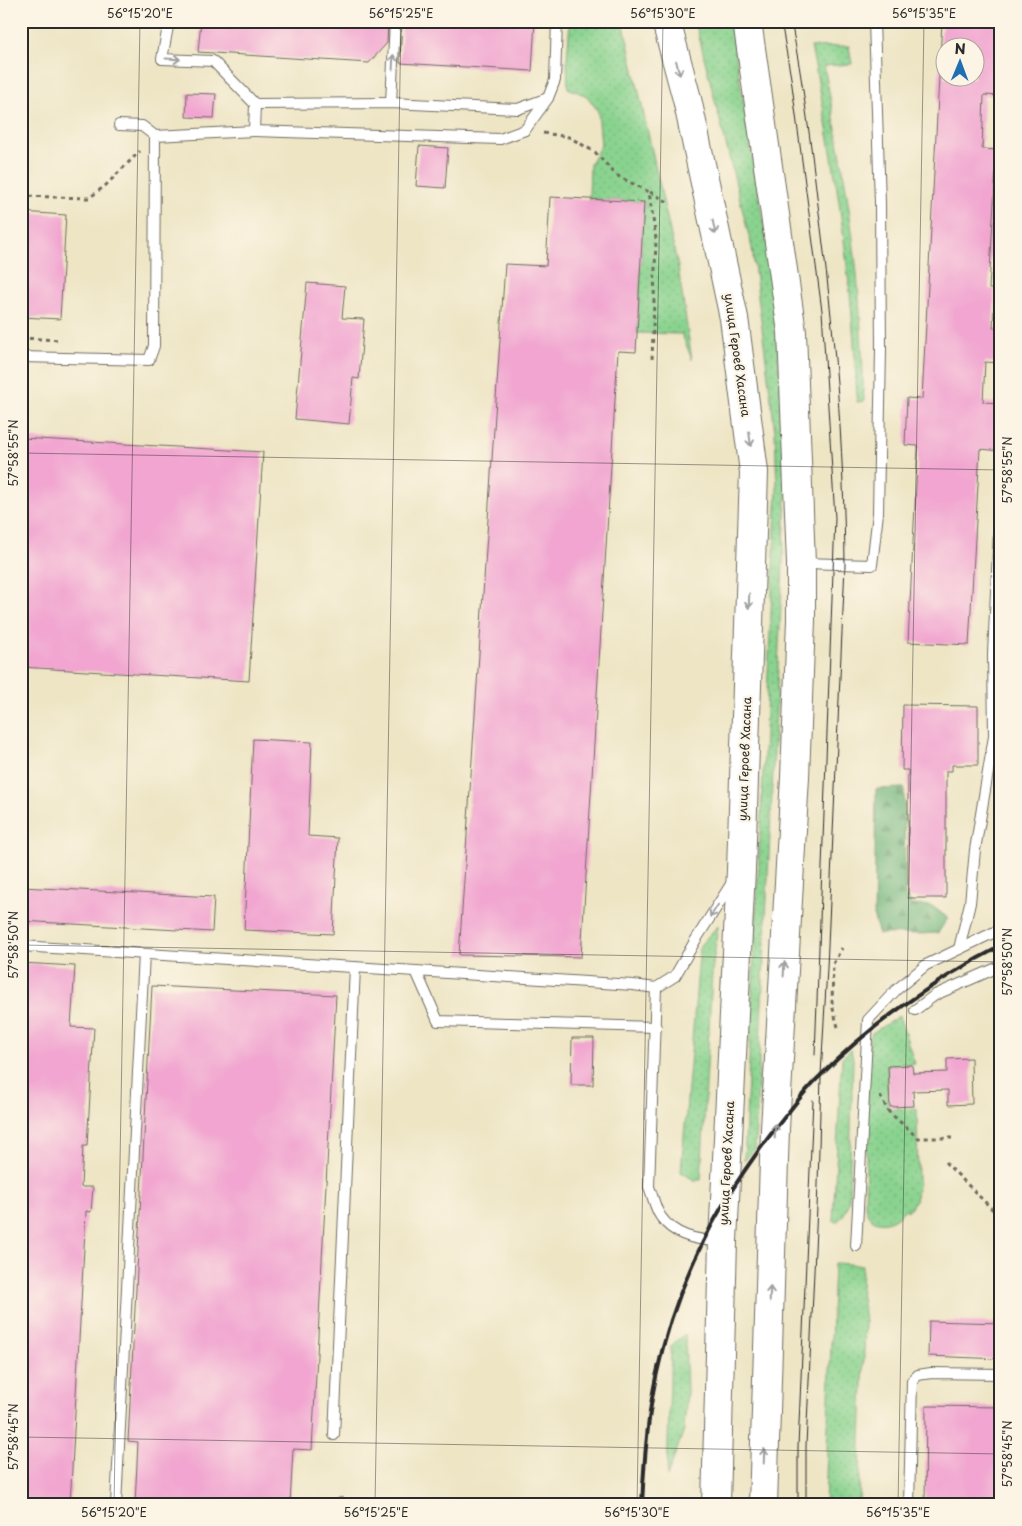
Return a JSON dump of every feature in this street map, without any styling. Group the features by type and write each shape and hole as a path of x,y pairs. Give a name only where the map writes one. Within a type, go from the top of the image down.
{"main road":[{"name":"улица Героев Хасана","path":"666,21 687,100 734,318 754,472 741,870 723,1241 716,1505"},
{"path":"747,21 792,332 801,563 801,620 795,767 775,1128 762,1505"}],"lane":[{"path":"169,21 162,59 213,61 255,104 391,103 518,109 548,98"},
{"path":"391,103 394,21"},
{"path":"119,125 142,126 154,136 254,131 500,139 525,130 548,98 555,80 558,21"},
{"path":"801,563 872,565 878,513 881,349 880,203 874,21"},
{"path":"254,131 255,104"},
{"path":"21,357 149,360 154,346 154,136"},
{"path":"958,949 970,903 975,850 994,736 993,654 1001,488"},
{"path":"21,946 656,988 675,976 695,941 741,870"},
{"path":"856,1246 868,1020 896,990 926,965 1001,930"},
{"path":"116,1505 144,954"},
{"path":"915,1010 935,995 1001,966"},
{"path":"334,1435 355,968"},
{"path":"416,971 438,1021 656,1027"},
{"path":"656,988 649,1187 660,1216 675,1232 703,1241 723,1241"},
{"path":"909,1505 912,1381 918,1375 931,1373 1001,1374"}],"path":[{"path":"525,130 569,137 595,152 616,175 670,203"},
{"path":"21,196 89,198 105,186 154,136"},
{"path":"650,192 656,239 652,360"},
{"path":"21,338 63,340"},
{"path":"838,1026 832,1005 833,964 842,948"},
{"path":"864,1083 875,1087 890,1112 918,1138 952,1138"},
{"path":"945,1162 1001,1218"}],"green space":[{"path":"570,21 623,21 678,267 692,360 682,334 637,333 644,202 589,199 590,164 601,145 598,111 587,96 568,88 567,59"},
{"path":"695,21 730,21 773,279 787,479 755,1149 744,1161 777,489 775,432 752,248"},
{"path":"849,46 852,64 824,66 846,190 858,282 864,401 857,402 852,313 842,224 828,135 811,47"},
{"path":"904,788 905,896 913,905 932,906 948,918 938,933 879,934 874,919 876,789"},
{"path":"718,926 712,972 701,1180 694,1180 681,1172 700,945"},
{"path":"899,1016 915,1064 887,1065 888,1109 917,1108 918,1186 915,1201 908,1211 905,1209 894,1219 877,1222 868,1214 865,1206 869,1041 872,1033"},
{"path":"851,1050 853,1059 849,1200 843,1216 835,1222 833,1219 842,1057"},
{"path":"834,1263 862,1265 861,1290 865,1322 859,1505 825,1505"},
{"path":"685,1334 687,1391 684,1430 667,1477 671,1346"}],"building":[{"path":"201,21 388,21 387,43 369,63 198,52"},
{"path":"402,21 535,21 532,71 400,63"},
{"path":"942,21 1001,21 1001,96 984,95 982,149 997,150 989,289 995,289 993,328 1001,328 1001,363 985,362 983,402 1001,403 1001,451 980,449 969,645 908,642 918,446 905,445 907,398 922,399 938,88 984,88 984,38 941,38"},
{"path":"187,93 216,94 214,118 186,117"},
{"path":"419,146 448,148 445,188 416,186"},
{"path":"550,197 644,202 636,352 618,351 581,957 459,955 505,264 546,266"},
{"path":"21,212 66,215 60,319 21,317"},
{"path":"307,283 345,286 342,318 364,319 359,379 353,378 349,424 295,419"},
{"path":"21,438 263,452 249,681 21,667"},
{"path":"903,705 978,706 978,765 952,765 952,771 946,771 946,898 908,898 908,770 902,770"},
{"path":"253,739 312,742 308,836 338,838 333,934 244,930"},
{"path":"21,887 214,897 212,932 21,921"},
{"path":"21,963 75,966 71,1027 94,1028 87,1146 83,1146 81,1187 93,1187 91,1212 86,1211 70,1505 21,1505"},
{"path":"152,986 336,995 312,1450 293,1449 290,1505 135,1505 138,1442 128,1441"},
{"path":"572,1038 594,1038 593,1085 571,1085"},
{"path":"971,1058 972,1104 948,1105 948,1090 913,1091 914,1106 890,1107 888,1066 912,1065 913,1073 947,1072 947,1059"},
{"path":"929,1321 1001,1323 1001,1359 928,1356"},
{"path":"926,1406 1001,1407 1001,1505 925,1505"}],"tram line":[{"path":"781,21 791,78 822,311 835,518 815,1055"},
{"path":"791,21 810,136 833,340 843,475 845,565 821,1075 806,1446 806,1505"},
{"path":"798,1505 798,1447 813,1100"}],"railway":[{"path":"642,1505 650,1409 665,1341 676,1306 704,1240 740,1178 801,1097 840,1057 883,1021 929,988 1001,946"}]}
